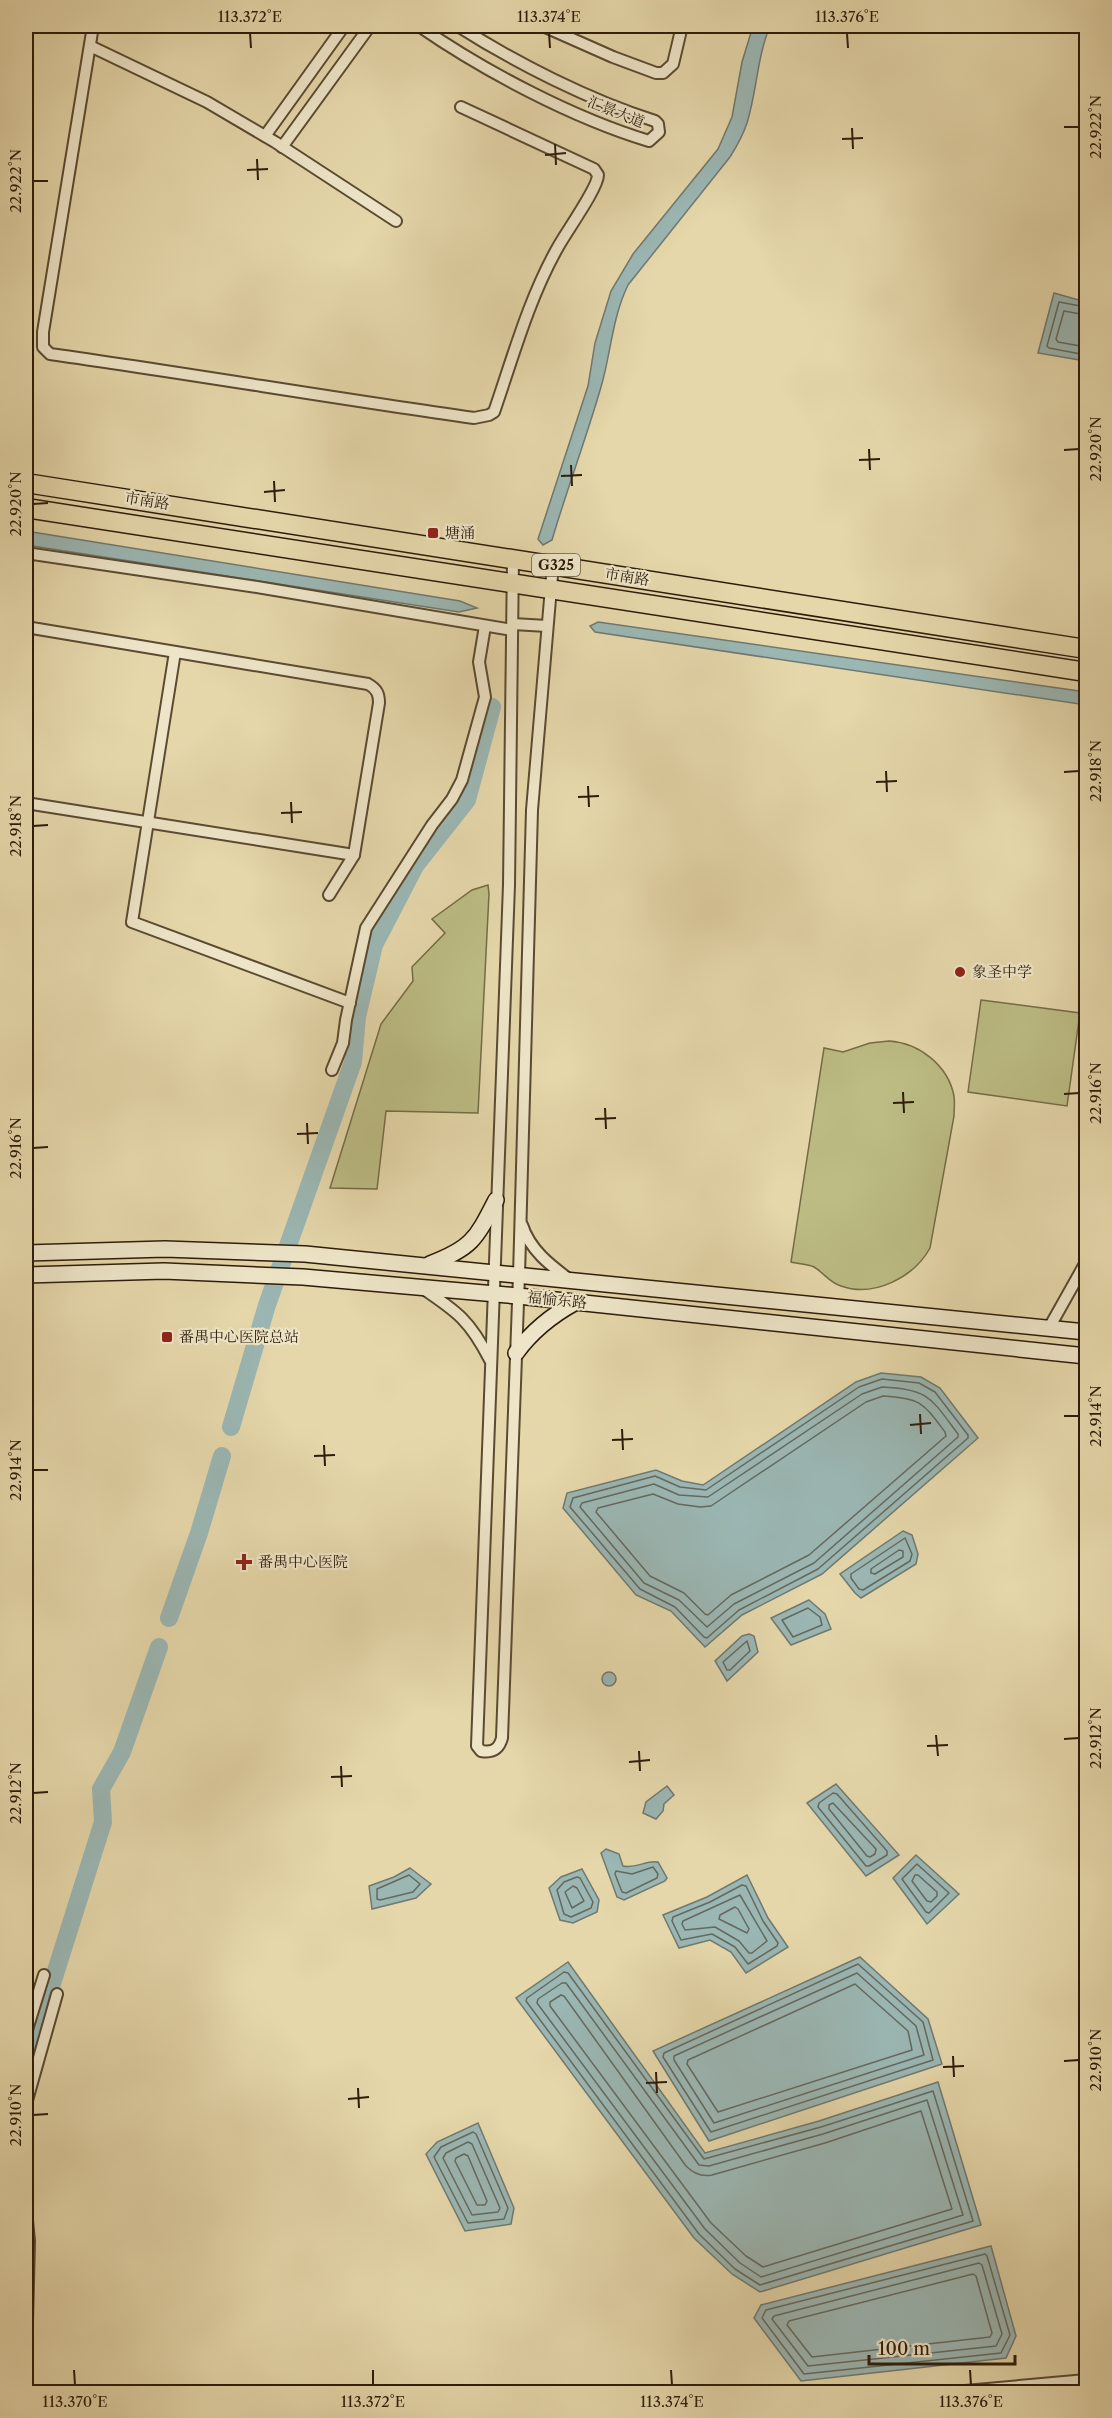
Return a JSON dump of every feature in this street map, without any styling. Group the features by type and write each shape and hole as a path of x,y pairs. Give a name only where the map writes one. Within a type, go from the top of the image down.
{"highway":[{"name":"市南路","path":"26,483 1086,649"},
{"name":"市南路","path":"26,508 1086,672"},
{"path":"477,578 480,553"},
{"path":"588,594 590,570"}],"street":[{"path":"93,26 43,332 43,347 50,354 174,371 296,393 482,417 494,412 527,313 555,252 573,220 596,188 598,175 594,169 461,107"},
{"path":"265,136 344,26"},
{"path":"282,147 370,26"},
{"name":"汇景大道","path":"419,26 480,64 584,116 649,141 659,132 655,121 616,107 554,79 490,46 458,26"},
{"path":"543,26 613,57 663,74 673,64 682,26"},
{"path":"90,46 180,88 265,136 396,221"},
{"path":"26,553 257,587 485,626 547,626"},
{"path":"513,558 509,885 477,1746 481,1751 487,1752 495,1751 501,1745 502,1738 519,1275 532,810 553,564"},
{"path":"332,1070 343,1043 366,928 432,825 452,799 462,780 485,697 479,662 485,626"},
{"path":"26,627 368,684 374,687 379,696 379,703 354,855 329,895"},
{"path":"175,652 132,922 350,1003"},
{"path":"26,803 354,855"},
{"path":"426,1266 463,1249 478,1234 496,1200"},
{"path":"520,1218 532,1245 546,1262 570,1280"},
{"name":"福愉东路","path":"26,1253 126,1249 263,1251 305,1254 1086,1332"},
{"path":"1049,1328 1086,1262"},
{"path":"409,1264 414,1287 456,1311 476,1333 490,1361"},
{"name":"福愉东路","path":"26,1275 117,1271 303,1277 518,1296 1086,1356"},
{"path":"516,1353 541,1326 559,1311 576,1302"},
{"path":"26,2033 44,1975"},
{"path":"26,2104 57,1994"},
{"path":"26,2210 29,2241 26,2363"},
{"path":"954,2392 1086,2380"}],"green space":[{"path":"488,885 478,1113 386,1111 377,1189 330,1188 381,1024 413,981 412,967 445,933 432,919 472,890"},
{"path":"981,1000 1080,1013 1067,1106 968,1092"},
{"path":"889,1041 921,1051 939,1066 951,1085 954,1116 930,1248 914,1268 904,1276 879,1287 854,1289 834,1283 814,1267 791,1262 824,1048 843,1052 870,1043"}],"water":[{"path":"753,26 770,26 762,50 744,132 730,157 628,285 615,323 601,387 552,540 543,545 538,539 588,386 595,343 611,291 633,254 718,149 732,117 742,62"},
{"path":"1054,293 1086,302 1086,361 1038,353"},
{"path":"26,531 460,601 477,608 459,612 26,545"},
{"path":"598,622 1086,692 1086,705 595,632 590,626"},
{"path":"881,1373 921,1377 940,1388 978,1438 822,1574 742,1615 705,1647 671,1611 636,1595 563,1508 567,1493 656,1470 682,1481 703,1485 856,1382"},
{"path":"903,1531 912,1535 918,1554 916,1564 861,1598 840,1574"},
{"path":"809,1600 825,1614 831,1629 791,1645 771,1618"},
{"path":"749,1634 754,1636 758,1652 727,1681 715,1661 742,1636"},
{"path":"606,1672 612,1672 616,1679 612,1686 606,1686 602,1682 602,1676"},
{"path":"836,1784 899,1855 866,1876 807,1803"},
{"path":"667,1786 674,1795 664,1804 663,1811 656,1819 643,1813 646,1802"},
{"path":"606,1849 619,1854 623,1866 658,1862 667,1878 624,1900 617,1897 601,1853"},
{"path":"916,1855 959,1894 927,1924 893,1878"},
{"path":"410,1868 431,1884 416,1898 372,1909 369,1886 394,1877"},
{"path":"582,1869 599,1900 597,1912 573,1923 560,1920 549,1888 561,1877"},
{"path":"747,1875 768,1918 788,1947 746,1973 731,1952 710,1940 679,1948 663,1915 707,1897"},
{"path":"860,1957 928,2019 942,2064 709,2141 653,2051"},
{"path":"568,1962 705,2153 819,2121 938,2082 981,2225 760,2292 732,2274 694,2238 516,1998"},
{"path":"478,2123 514,2208 511,2224 465,2231 426,2154 437,2142"},
{"path":"991,2246 1016,2336 1006,2358 801,2381 754,2318 761,2305"}],"waterway":[{"path":"231,1427 267,1305 353,1062 357,1017 374,945 415,866 467,800 492,707"},
{"path":"169,1618 199,1533 222,1456"},
{"path":"26,2066 103,1822 101,1789 122,1752 159,1647"}],"place":[{"name":"塘涌","path":"433,533"},
{"name":"象圣中学","path":"960,972"},
{"name":"番禺中心医院总站","path":"167,1337"},
{"name":"番禺中心医院","path":"244,1562"}]}
